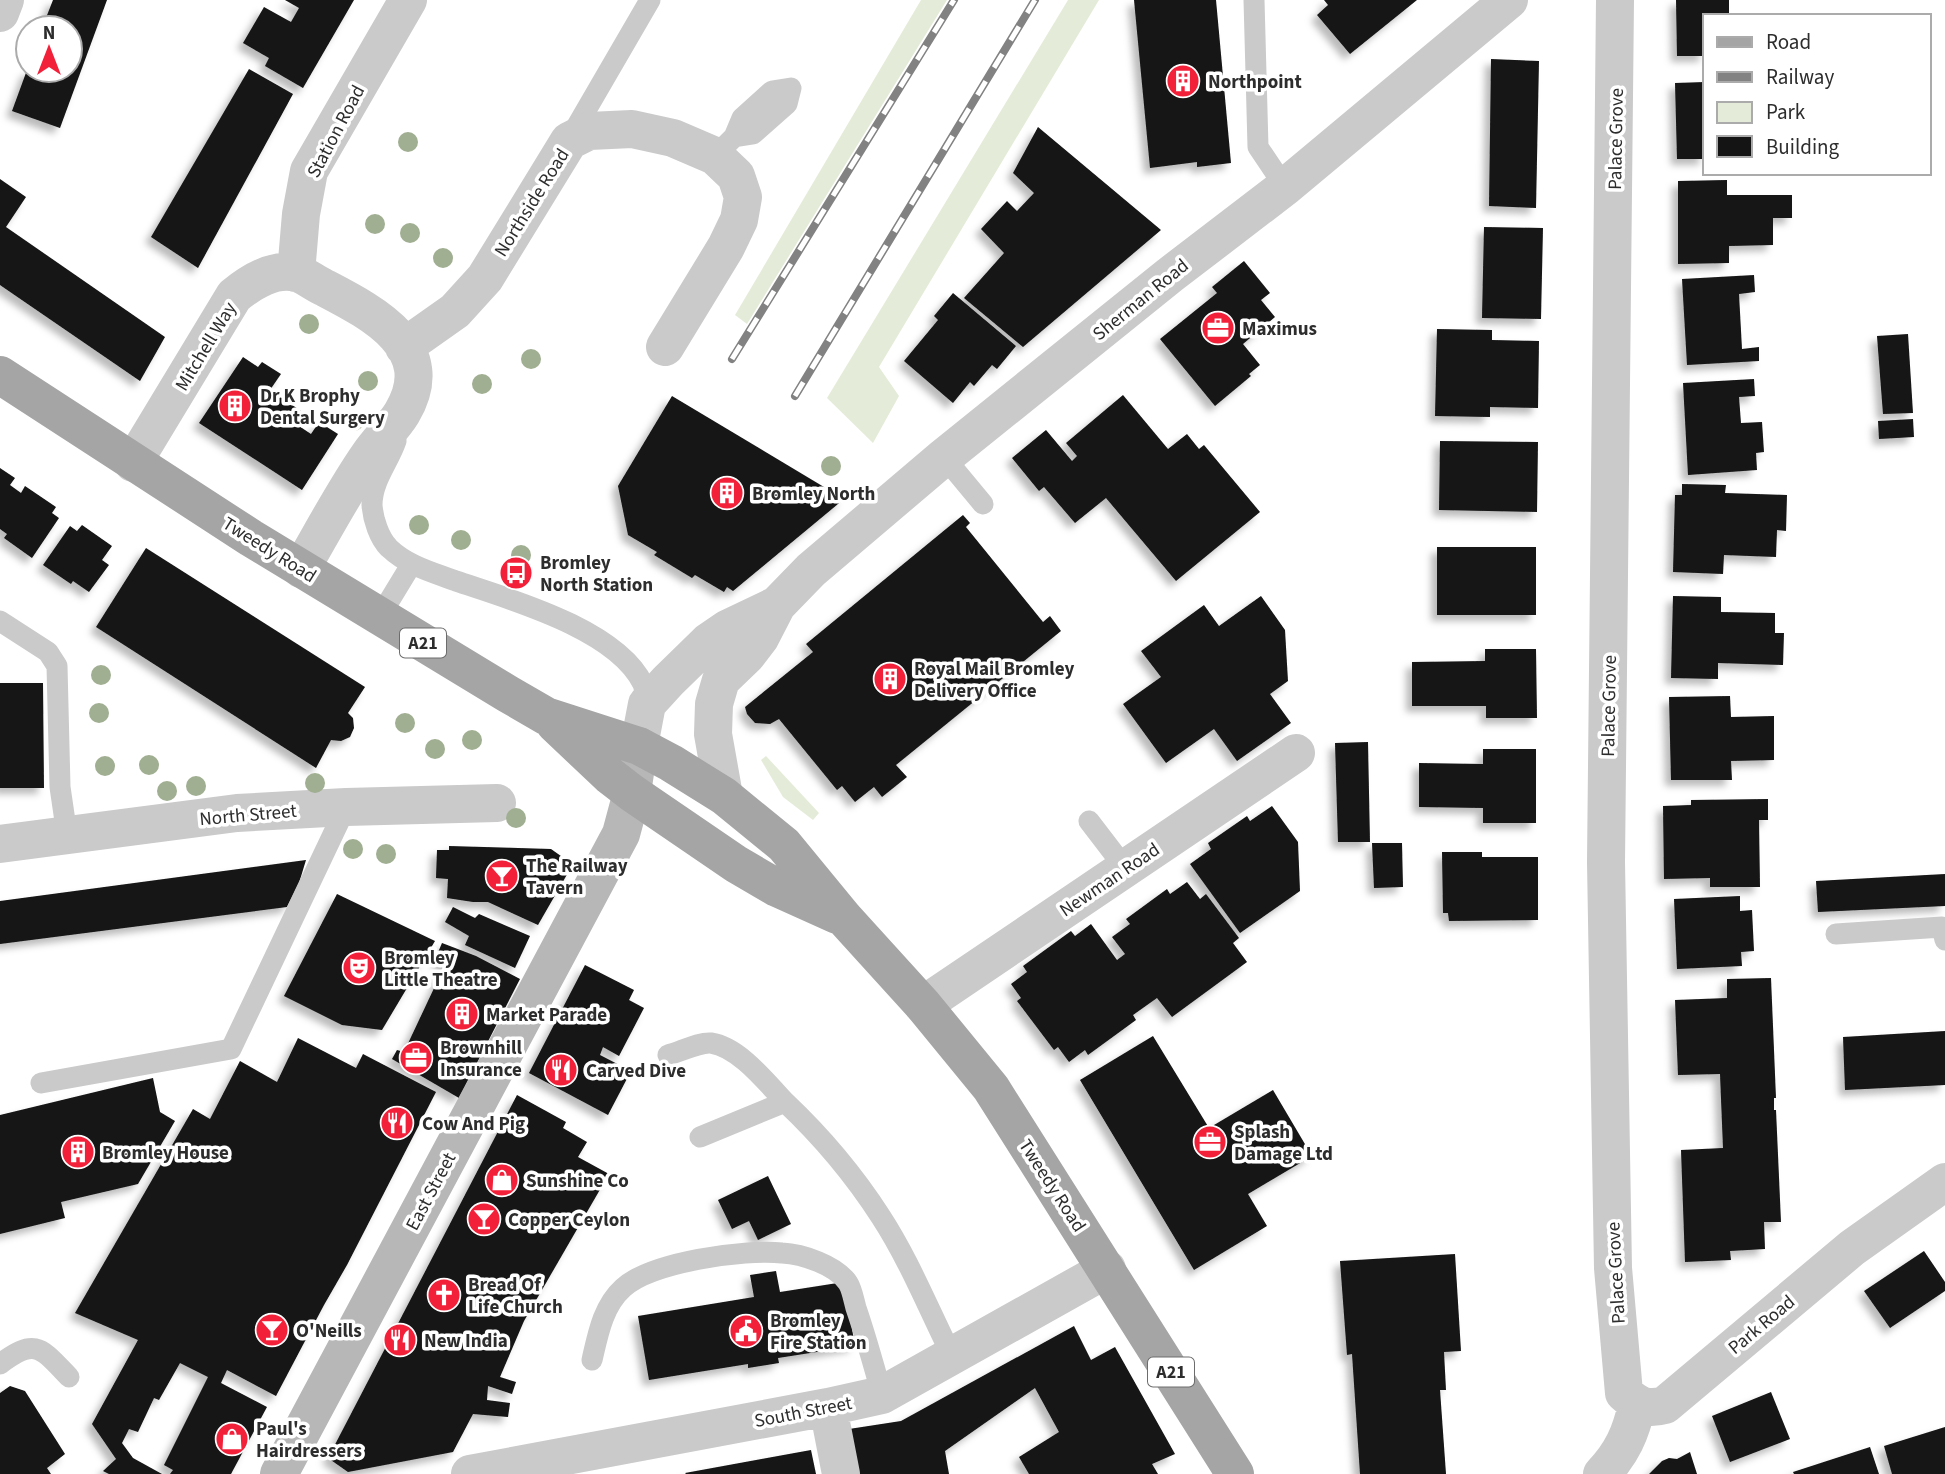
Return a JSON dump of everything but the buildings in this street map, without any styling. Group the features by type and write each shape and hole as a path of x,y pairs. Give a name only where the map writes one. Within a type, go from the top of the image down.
{"main road":[{"name":"Tweedy Road","path":"0,374 133,463 301,569 546,716 632,793 756,876 844,918"},
{"name":"Tweedy Road","path":"546,716 639,746 671,763 724,796 784,845 991,1088 1235,1474"}],"street":[{"path":"0,13 5,0"},
{"name":"Station Road","path":"296,273 301,214 309,171 408,0"},
{"name":"Sherman Road","path":"724,796 713,734 714,704 721,680 747,655 760,638 777,606 811,570 944,457 1170,275 1285,187 1509,0"},
{"name":"Palace Grove","path":"1615,0 1607,960 1613,1268 1624,1394 1637,1405"},
{"name":"Northside Road","path":"404,347 455,311 485,278 569,141 589,131 632,129 724,146 743,197 739,220 726,247 665,347"},
{"path":"296,273 370,312 397,334 411,361 414,378 411,396 401,414 369,454 301,569"},
{"name":"Mitchell Way","path":"133,463 234,296 249,284 272,274 296,273"},
{"name":"Sherman Road","path":"647,704 708,642 727,629 777,606"},
{"path":"632,793 647,704"},
{"name":"Newman Road","path":"923,1005 1296,753"},
{"name":"East Street","path":"279,1474 621,834 632,793"},
{"name":"North Street","path":"0,844 237,813 497,803"},
{"name":"Park Road","path":"1637,1405 1651,1409 1665,1405 1852,1248 1945,1182"},
{"name":"South Street","path":"470,1474 882,1395 1107,1269"},
{"path":"1602,1474 1618,1457 1632,1431 1637,1405"},
{"path":"828,1407 841,1474"}],"lane":[{"path":"569,141 650,0"},
{"path":"1254,0 1258,147 1285,187"},
{"path":"401,414 396,443 377,481 372,504 377,530 388,547 411,565 563,619 602,640 643,684 647,704"},
{"path":"944,457 983,504"},
{"path":"380,616 411,565"},
{"path":"0,621 48,652 57,666 60,787 67,835"},
{"path":"41,1083 231,1049 346,807"},
{"path":"1089,821 1125,868"},
{"path":"1836,934 1942,928 1945,940"},
{"path":"668,1055 709,1043 728,1049 750,1065 813,1129 856,1181 882,1219 952,1356"},
{"path":"700,1137 785,1102"},
{"path":"592,1360 600,1325 612,1300 625,1286 677,1263 719,1256 782,1252 809,1259 834,1270 848,1283 882,1395"},
{"path":"0,1364 18,1350 31,1348 46,1353 69,1377"}],"green space":[{"path":"921,0 947,0 747,324 735,315"},
{"path":"1068,0 1099,0 879,367 899,396 873,443 827,398"},
{"path":"766,756 819,813 813,820 783,797 761,760"}],"railway":[{"path":"732,359 954,0"},
{"path":"795,396 1035,0"}],"place":[{"name":"Northpoint","path":"1183,81"},
{"name":"Maximus","path":"1218,328"},
{"name":"Dr K Brophy Dental Surgery","path":"235,406"},
{"name":"Bromley North","path":"727,493"},
{"name":"Bromley North Station","path":"516,573"},
{"name":"Royal Mail Bromley Delivery Office","path":"890,679"},
{"name":"The Railway Tavern","path":"502,876"},
{"name":"Bromley Little Theatre","path":"359,968"},
{"name":"Market Parade","path":"462,1014"},
{"name":"Brownhill Insurance","path":"416,1058"},
{"name":"Carved Dive","path":"561,1070"},
{"name":"Cow And Pig","path":"397,1123"},
{"name":"Splash Damage Ltd","path":"1210,1142"},
{"name":"Bromley House","path":"78,1152"},
{"name":"Sunshine Co","path":"502,1180"},
{"name":"Copper Ceylon","path":"484,1219"},
{"name":"Bread Of Life Church","path":"444,1295"},
{"name":"O'Neills","path":"272,1330"},
{"name":"Bromley Fire Station","path":"746,1331"},
{"name":"New India","path":"400,1340"},
{"name":"Paul's Hairdressers","path":"232,1439"}]}
